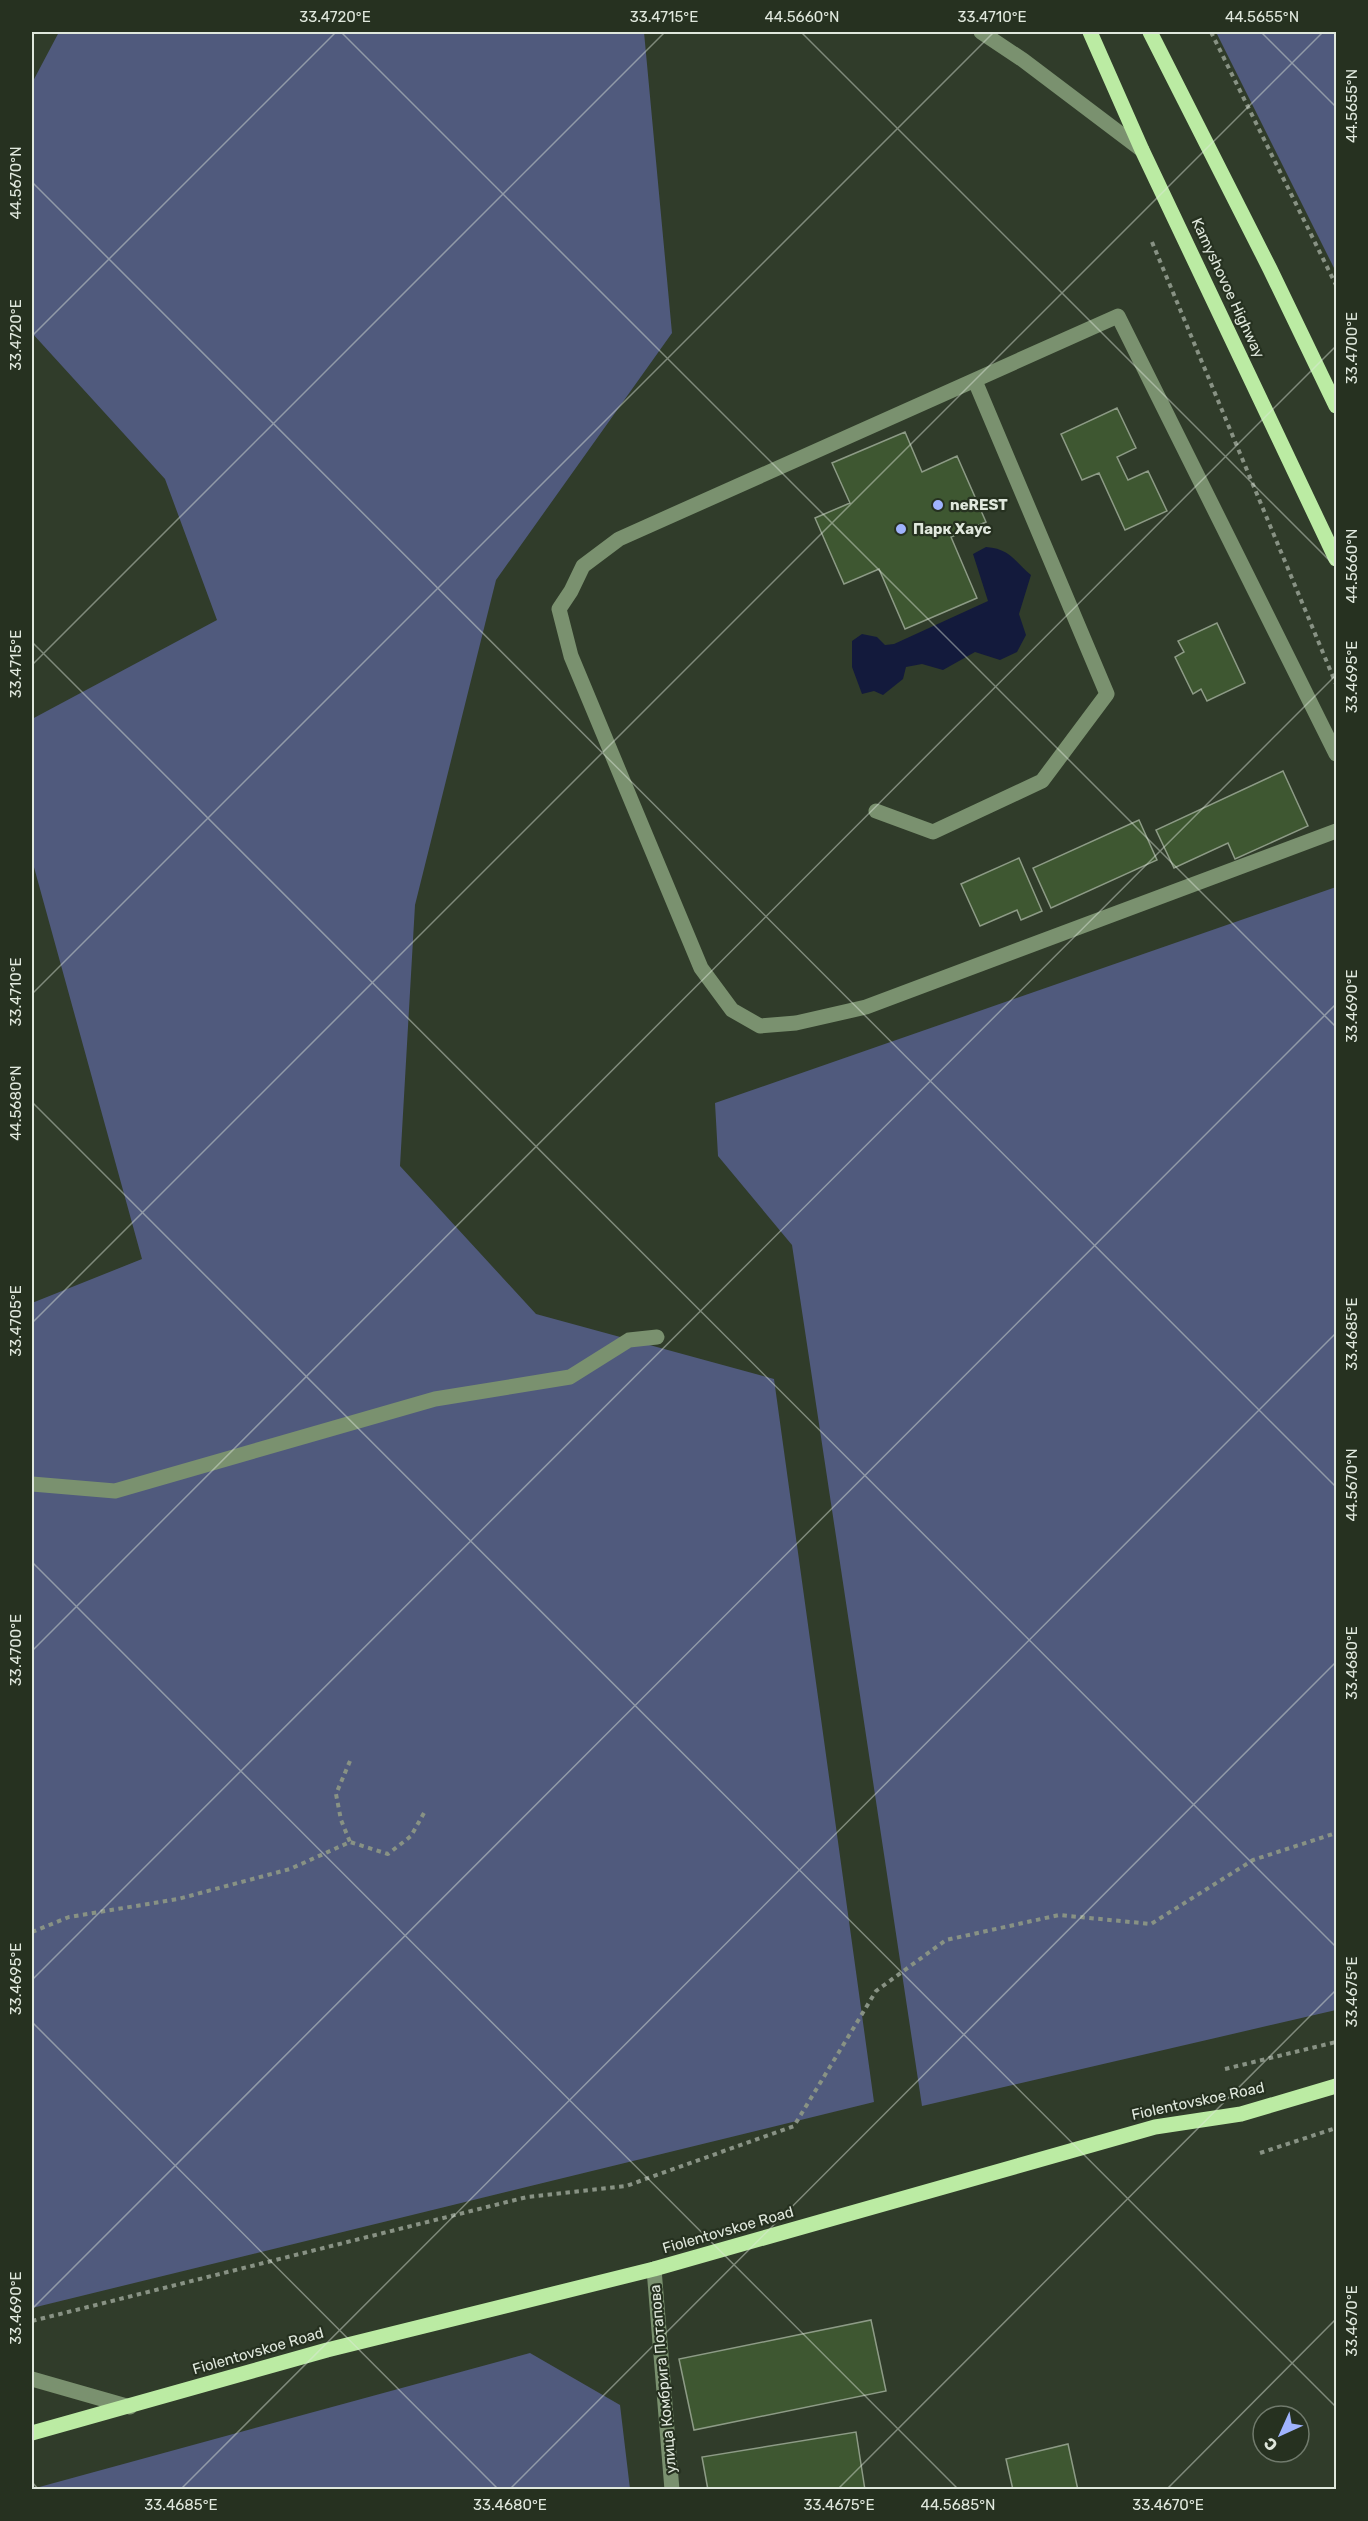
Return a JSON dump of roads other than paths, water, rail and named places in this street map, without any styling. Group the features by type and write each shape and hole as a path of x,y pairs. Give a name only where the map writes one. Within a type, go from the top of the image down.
{"main road":[{"name":"Kamyshovoe Highway","path":"1089,32 1142,150 1336,559"},
{"path":"1150,32 1270,269 1336,406"},
{"name":"Fiolentovskoe Road","path":"32,2433 327,2350 654,2269 1155,2127 1241,2114 1336,2086"}],"street":[{"path":"981,32 1023,60 1142,150"},
{"path":"1336,754 1118,316 618,539 583,566 572,591 559,609 571,657 701,968 732,1010 760,1026 796,1023 866,1007 1336,831"},
{"path":"876,811 933,832 1042,781 1107,694 975,381"},
{"path":"32,1484 116,1491 435,1399 570,1377 629,1340 657,1337"},
{"name":"улица Комбрига Потапова","path":"654,2269 672,2490"},
{"path":"32,2379 130,2407"}],"place":[{"name":"neREST","path":"938,505"},
{"name":"Парк Хаус","path":"901,529"}]}
